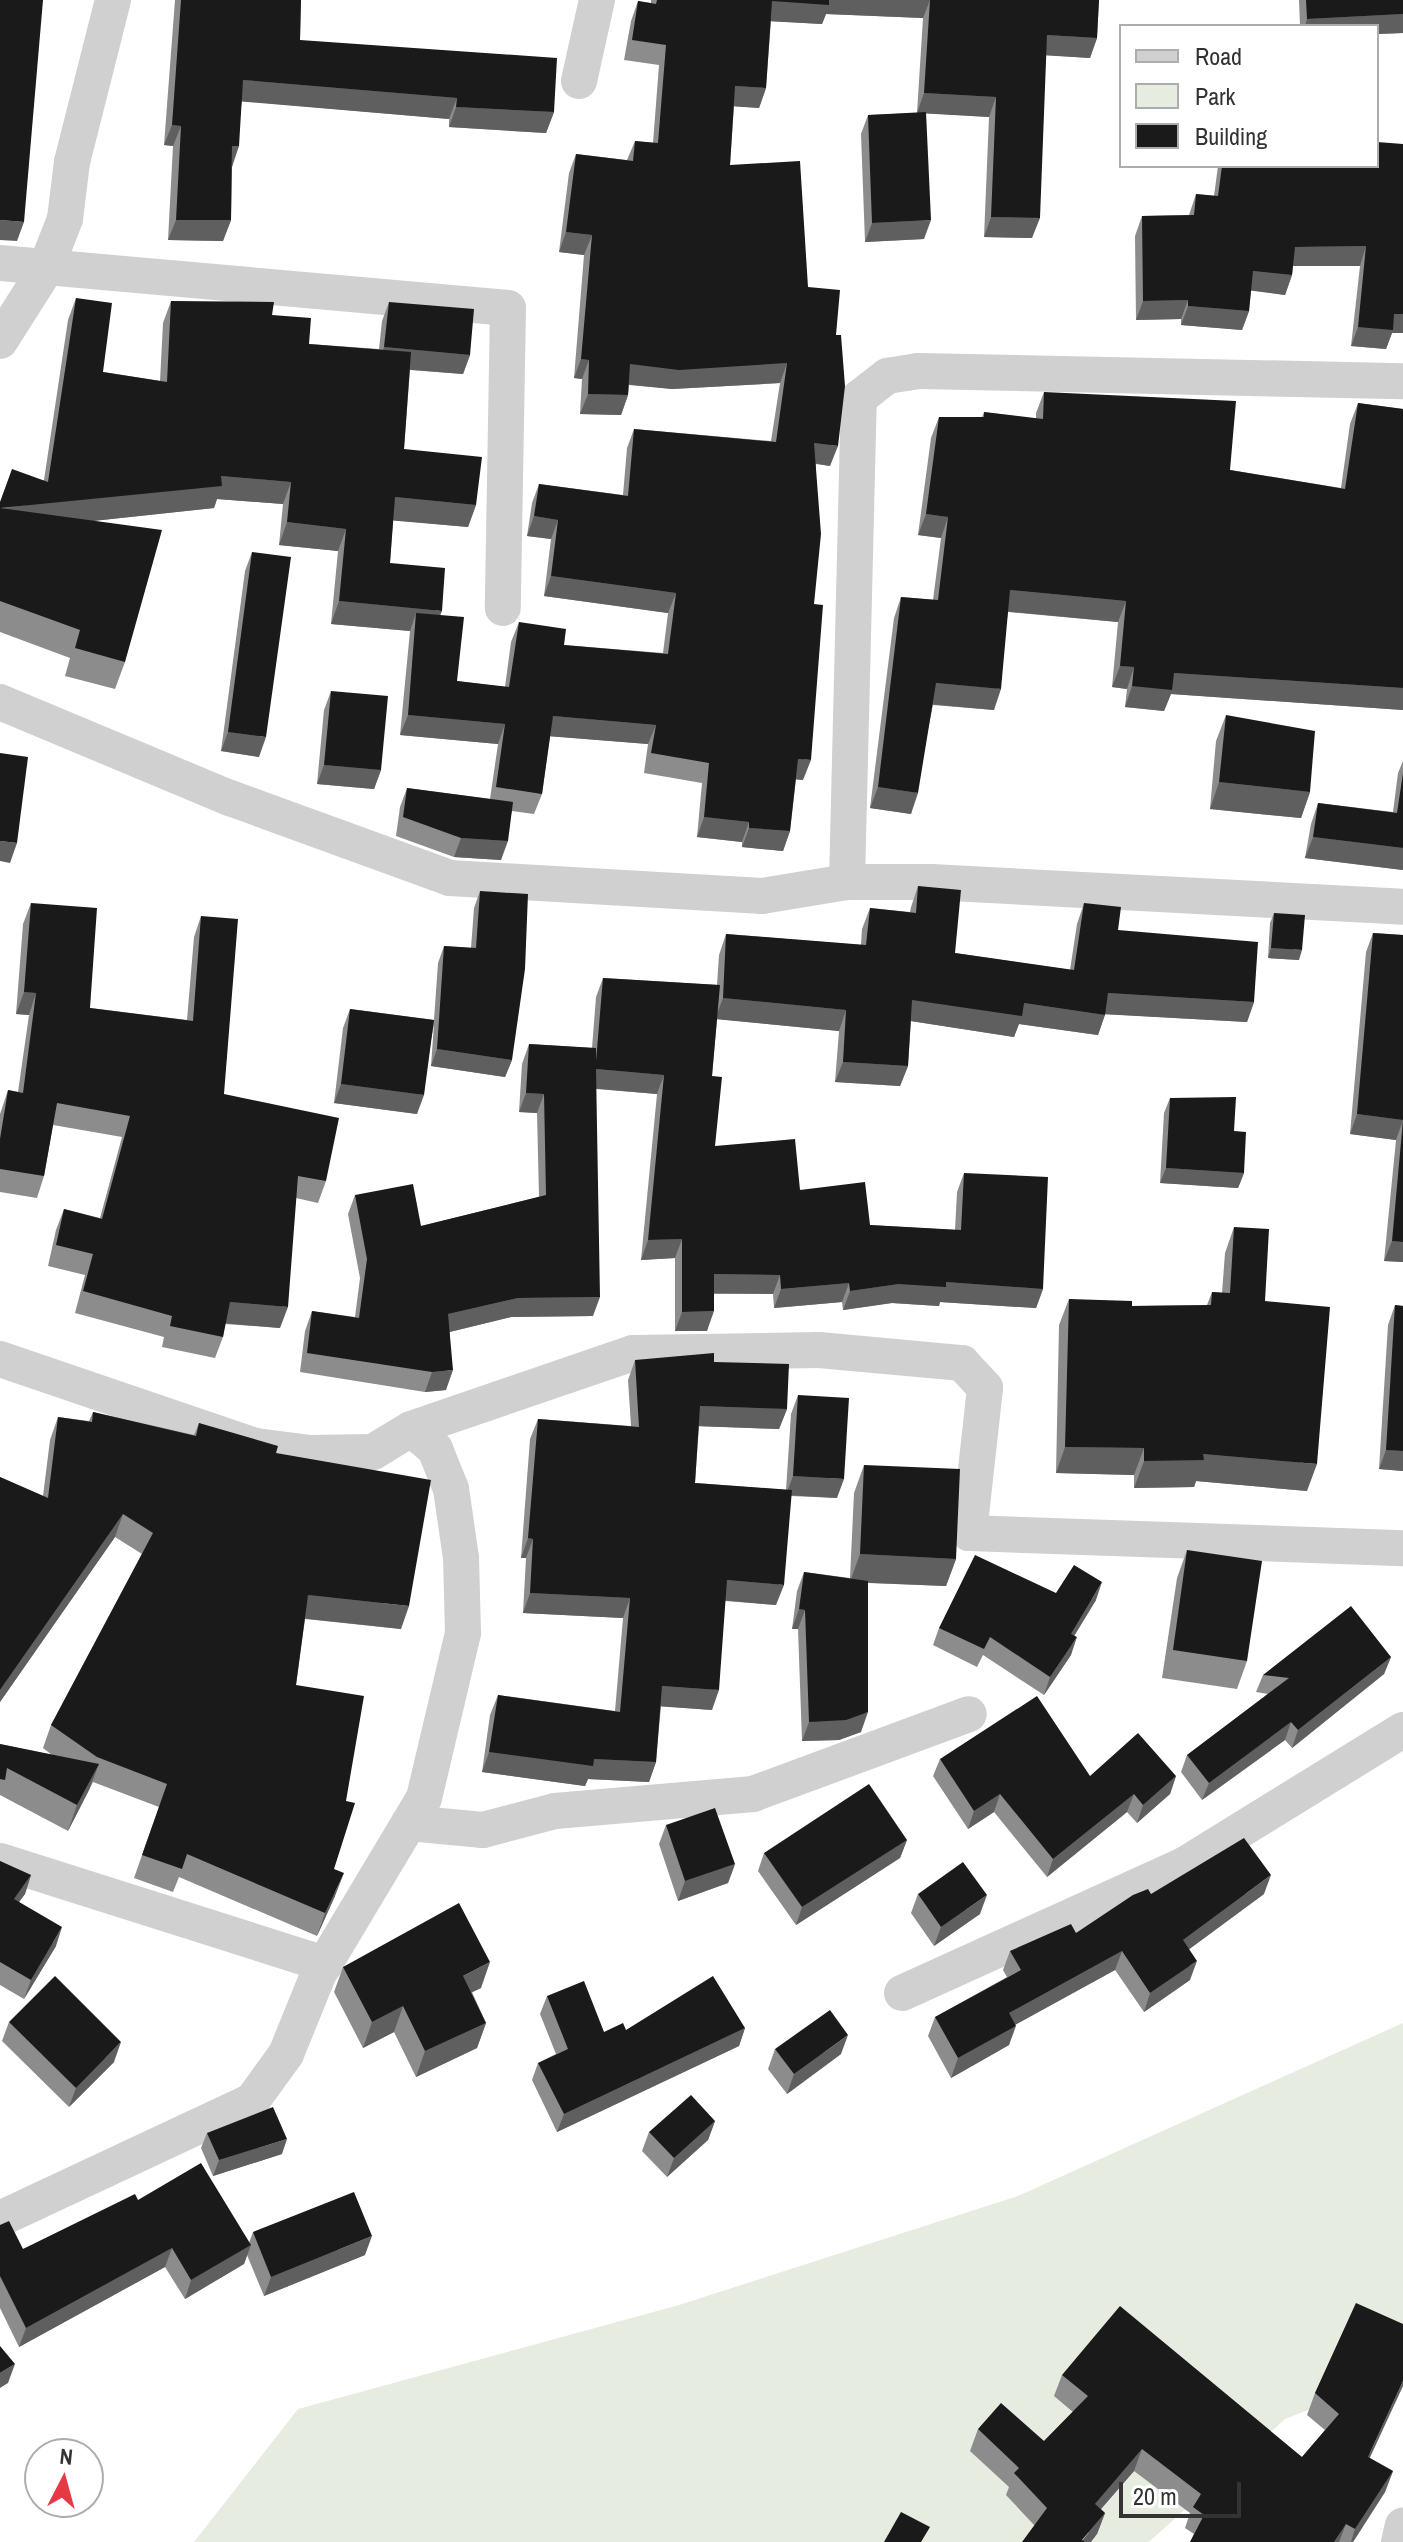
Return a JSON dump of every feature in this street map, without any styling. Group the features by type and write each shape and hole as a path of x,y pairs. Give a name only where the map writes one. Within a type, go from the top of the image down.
{"street":[{"path":"0,341 45,270 65,219 72,162 113,0"},
{"path":"579,81 597,0"},
{"path":"0,263 45,270 508,308 503,608"},
{"path":"847,882 859,398 887,376 918,371 1403,381"},
{"path":"0,702 230,798 450,878 762,896 847,882 1403,907"},
{"path":"0,1359 256,1446 373,1452 411,1429 633,1353 819,1350 962,1363 985,1388 969,1533 1403,1548"},
{"path":"0,2219 252,2101 286,2054 325,1964 424,1798 463,1633 461,1558 451,1489 435,1449 411,1429"},
{"path":"409,1823 483,1830 555,1811 753,1794 969,1714"},
{"path":"902,1993 1184,1865 1403,1730"},
{"path":"0,1861 325,1964"},
{"path":"1399,2542 1403,2525"}],"green space":[{"path":"1403,2023 1403,2373 1285,2419 1149,2542 194,2542 298,2409 679,2305 1018,2196"}],"building":[{"path":"0,0 43,0 24,222 0,220"},
{"path":"181,0 301,0 300,40 557,58 554,112 456,107 457,98 243,80 239,146 232,146 231,220 176,220 181,126 172,125"},
{"path":"657,0 829,0 829,5 772,1 766,88 735,86 730,165 800,161 808,287 840,290 836,335 841,335 845,386 838,446 814,443 821,534 814,604 823,605 811,760 798,759 790,831 749,828 749,822 704,817 709,763 651,753 656,725 553,716 542,794 496,787 505,724 408,715 416,613 464,617 457,681 509,687 519,622 566,629 564,645 668,654 676,593 551,576 558,520 534,516 539,484 628,496 634,429 776,442 787,363 679,370 630,364 628,395 588,394 589,360 581,359 592,235 566,232 576,154 633,161 635,141 658,143 666,45 632,40 638,1 656,4"},
{"path":"930,0 1099,0 1097,38 1047,35 1040,218 991,217 996,97 924,93"},
{"path":"1306,0 1403,0 1403,14 1307,19"},
{"path":"926,112 931,220 872,223 868,115"},
{"path":"1379,142 1403,144 1403,314 1394,314 1393,330 1358,327 1366,246 1295,247 1292,275 1253,271 1249,311 1188,306 1188,300 1143,301 1142,216 1194,215 1196,194 1218,196 1222,168 1379,168"},
{"path":"76,298 112,303 103,372 167,382 171,301 274,302 272,315 311,318 309,344 411,352 404,449 482,457 476,505 395,497 390,563 445,568 442,611 339,601 346,529 287,522 291,482 221,476 222,486 0,508 12,469 48,482"},
{"path":"389,302 474,309 470,355 384,347"},
{"path":"1044,392 1236,401 1230,470 1345,489 1358,403 1403,409 1403,688 1174,673 1172,690 1132,686 1134,667 1120,666 1126,601 1010,590 1001,689 936,683 918,793 878,787 901,597 938,600 948,517 926,514 939,417 984,417 984,412 1043,419"},
{"path":"0,508 162,530 125,662 75,648 80,630 0,601"},
{"path":"252,552 291,557 266,737 228,732"},
{"path":"331,691 388,696 381,770 324,765"},
{"path":"1226,715 1315,731 1310,792 1219,782"},
{"path":"0,753 28,757 17,843 0,841"},
{"path":"1403,773 1403,848 1313,837 1318,803 1397,813"},
{"path":"407,788 513,802 508,841 461,838 403,817"},
{"path":"918,886 961,890 955,953 1074,970 1084,903 1121,907 1118,930 1258,942 1254,1002 1108,993 1105,1015 1024,1003 1022,1016 912,1000 908,1066 843,1062 846,1010 723,998 726,934 866,945 870,908 916,913"},
{"path":"480,891 528,894 525,969 512,1060 437,1049 444,946 476,948"},
{"path":"31,903 97,908 90,1008 193,1021 201,916 238,919 224,1094 339,1118 326,1181 298,1176 288,1307 230,1302 223,1337 170,1326 172,1316 83,1291 93,1254 56,1245 64,1209 102,1219 130,1116 57,1103 44,1176 0,1169 0,1139 8,1090 23,1093 36,993 24,992"},
{"path":"1274,913 1305,915 1302,950 1271,948"},
{"path":"1373,933 1403,935 1403,1120 1357,1114"},
{"path":"603,978 720,985 712,1076 722,1077 715,1146 795,1139 800,1190 865,1182 870,1225 961,1230 964,1173 1048,1177 1043,1289 946,1282 946,1287 899,1284 850,1291 849,1283 781,1289 780,1275 714,1274 714,1311 682,1312 682,1239 648,1240 664,1075 596,1069 600,1297 518,1298 448,1314 453,1370 432,1372 307,1353 312,1311 359,1318 367,1259 355,1195 413,1184 421,1226 546,1195 544,1094 526,1093 529,1044 596,1048 596,1061"},
{"path":"350,1009 434,1020 424,1095 341,1084"},
{"path":"1236,1097 1234,1131 1246,1132 1244,1173 1166,1168 1170,1098"},
{"path":"1403,1120 1403,1242 1392,1241"},
{"path":"1234,1227 1269,1229 1265,1301 1330,1307 1317,1464 1203,1454 1204,1460 1144,1461 1144,1448 1065,1447 1069,1299 1132,1301 1132,1306 1211,1305 1212,1292 1230,1293"},
{"path":"1395,1305 1403,1306 1403,1451 1386,1450"},
{"path":"714,1353 714,1362 789,1364 787,1409 700,1406 695,1483 792,1490 784,1585 727,1580 719,1690 662,1686 656,1762 594,1759 593,1766 489,1752 498,1695 620,1712 630,1598 530,1593 533,1539 528,1538 538,1419 639,1427 635,1360"},
{"path":"798,1395 849,1398 844,1479 793,1476"},
{"path":"93,1412 196,1436 199,1423 278,1446 276,1453 431,1480 409,1606 308,1595 296,1685 364,1696 346,1801 355,1803 334,1869 344,1873 325,1913 187,1854 182,1869 142,1855 167,1784 97,1757 51,1725 153,1533 123,1514 0,1690 0,1477 48,1498 58,1417 92,1422"},
{"path":"864,1465 960,1469 956,1559 860,1554"},
{"path":"1187,1550 1262,1561 1247,1661 1173,1650"},
{"path":"975,1555 1056,1593 1074,1565 1102,1582 1071,1634 1077,1637 1050,1677 990,1637 984,1649 939,1628"},
{"path":"804,1572 868,1581 868,1712 846,1720 809,1722 805,1610 799,1609"},
{"path":"1351,1606 1391,1657 1298,1730 1291,1722 1209,1783 1187,1755 1289,1678 1263,1675"},
{"path":"1037,1696 1090,1776 1138,1733 1176,1776 1143,1805 1134,1794 1053,1859 1000,1794 974,1811 940,1759"},
{"path":"0,1744 99,1764 77,1805 7,1768 5,1780 0,1779"},
{"path":"869,1784 907,1840 802,1907 764,1853"},
{"path":"715,1808 735,1864 685,1881 666,1825"},
{"path":"1244,1838 1271,1875 1183,1940 1197,1961 1150,1993 1122,1951 1009,2013 1016,2026 958,2058 935,2017 1021,1970 1010,1951 1071,1924 1076,1933 1133,1895 1148,1889 1151,1894"},
{"path":"0,1861 31,1875 14,1899 62,1927 31,1980 0,1962"},
{"path":"963,1862 987,1895 941,1927 918,1894"},
{"path":"459,1903 490,1962 463,1976 486,2023 425,2051 403,2006 372,2022 343,1967"},
{"path":"55,1976 121,2042 76,2088 9,2022"},
{"path":"713,1976 745,2028 564,2114 538,2063 568,2049 547,1996 584,1981 604,2032 623,2023 626,2030"},
{"path":"830,2010 848,2035 794,2074 775,2049"},
{"path":"691,2095 715,2121 674,2158 649,2132"},
{"path":"273,2107 287,2139 219,2160 207,2133"},
{"path":"201,2163 251,2245 191,2280 172,2248 26,2328 0,2276 0,2225 9,2221 23,2249 135,2194 138,2200"},
{"path":"354,2192 372,2236 271,2277 253,2232"},
{"path":"1356,2303 1403,2324 1403,2381 1368,2457 1393,2471 1355,2529 1346,2524 1334,2542 1190,2542 1204,2515 1193,2507 1201,2494 1142,2449 1095,2504 1105,2513 1082,2540 1085,2542 1022,2542 1047,2508 1014,2473 1019,2468 978,2429 1001,2403 1044,2441 1088,2396 1062,2375 1120,2306 1302,2457 1339,2414 1315,2393"},
{"path":"0,2346 15,2364 0,2373"},
{"path":"901,2512 930,2527 921,2542 884,2542"}]}
